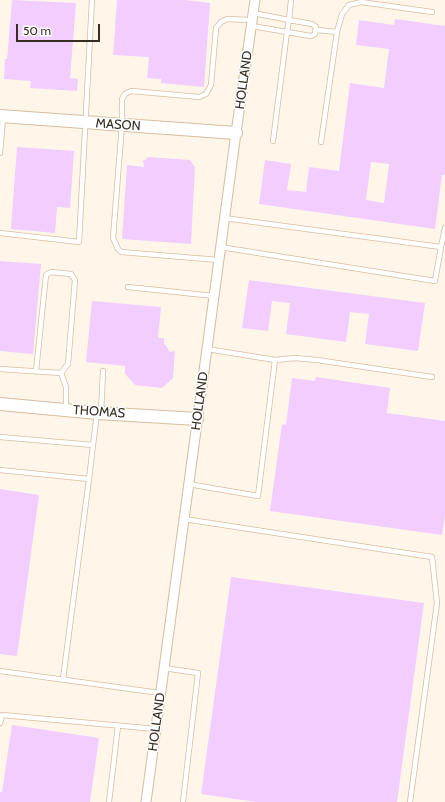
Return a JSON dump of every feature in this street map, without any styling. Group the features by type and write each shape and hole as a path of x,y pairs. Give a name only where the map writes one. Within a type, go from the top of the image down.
{"street":[{"name":"HOLLAND","path":"146,802 220,247 255,0"},
{"name":"MASON","path":"2,116 236,133"},
{"name":"THOMAS","path":"0,404 99,413 197,419"}],"lane":[{"path":"0,233 79,242 92,0"},
{"path":"274,141 291,0"},
{"path":"321,142 336,32 342,14 349,5 361,2 432,12"},
{"path":"219,260 121,252 118,249 113,238 122,125 122,99 125,94 131,91 199,97 206,94 211,85 216,28 221,22 227,19 289,20 312,24 317,30 336,32"},
{"path":"252,20 287,32 311,36 315,34 317,30"},
{"path":"0,153 2,116"},
{"path":"224,218 441,247"},
{"path":"220,247 435,281 445,228"},
{"path":"36,371 46,275 50,272 71,274 75,280 68,364 61,373"},
{"path":"128,287 214,296"},
{"path":"207,349 275,360 295,358 432,377"},
{"path":"188,484 258,496 275,360"},
{"path":"0,369 61,373"},
{"path":"62,679 93,445 99,413 103,371"},
{"path":"61,373 66,387 66,410"},
{"path":"0,437 93,445"},
{"path":"0,470 89,479"},
{"path":"184,519 432,557 437,603 410,802"},
{"path":"164,668 198,673 183,802"},
{"path":"0,671 160,693"},
{"path":"0,723 2,714 156,730"},
{"path":"109,802 118,726"}],"building":[{"path":"12,0 76,3 70,78 78,79 77,91 30,88 31,81 4,79"},
{"path":"117,0 185,0 210,3 204,87 161,83 161,79 147,78 149,57 113,55"},
{"path":"395,19 445,26 445,175 442,175 435,229 259,204 265,160 291,164 287,190 306,192 309,167 339,171 350,83 384,88 389,49 356,45 359,20 394,25","holes":["371,162 389,164 384,203 366,200"]},
{"path":"17,147 74,151 70,208 57,207 55,233 11,229"},
{"path":"148,157 190,160 195,167 191,244 122,239 127,165 144,167 143,161"},
{"path":"0,261 41,264 33,354 0,351"},
{"path":"249,280 425,303 418,351 365,344 369,314 350,312 346,342 286,334 290,303 272,301 268,331 242,328"},
{"path":"92,301 161,307 158,338 164,338 164,343 170,352 175,351 173,378 162,388 135,385 125,374 125,366 86,362"},
{"path":"316,377 390,388 387,413 445,421 445,515 442,535 270,511 282,424 286,425 292,378 315,381"},
{"path":"0,489 39,495 17,656 0,654"},
{"path":"231,577 424,603 397,802 256,802 201,794"},
{"path":"12,725 99,738 90,802 0,802 0,792 2,792"}]}
